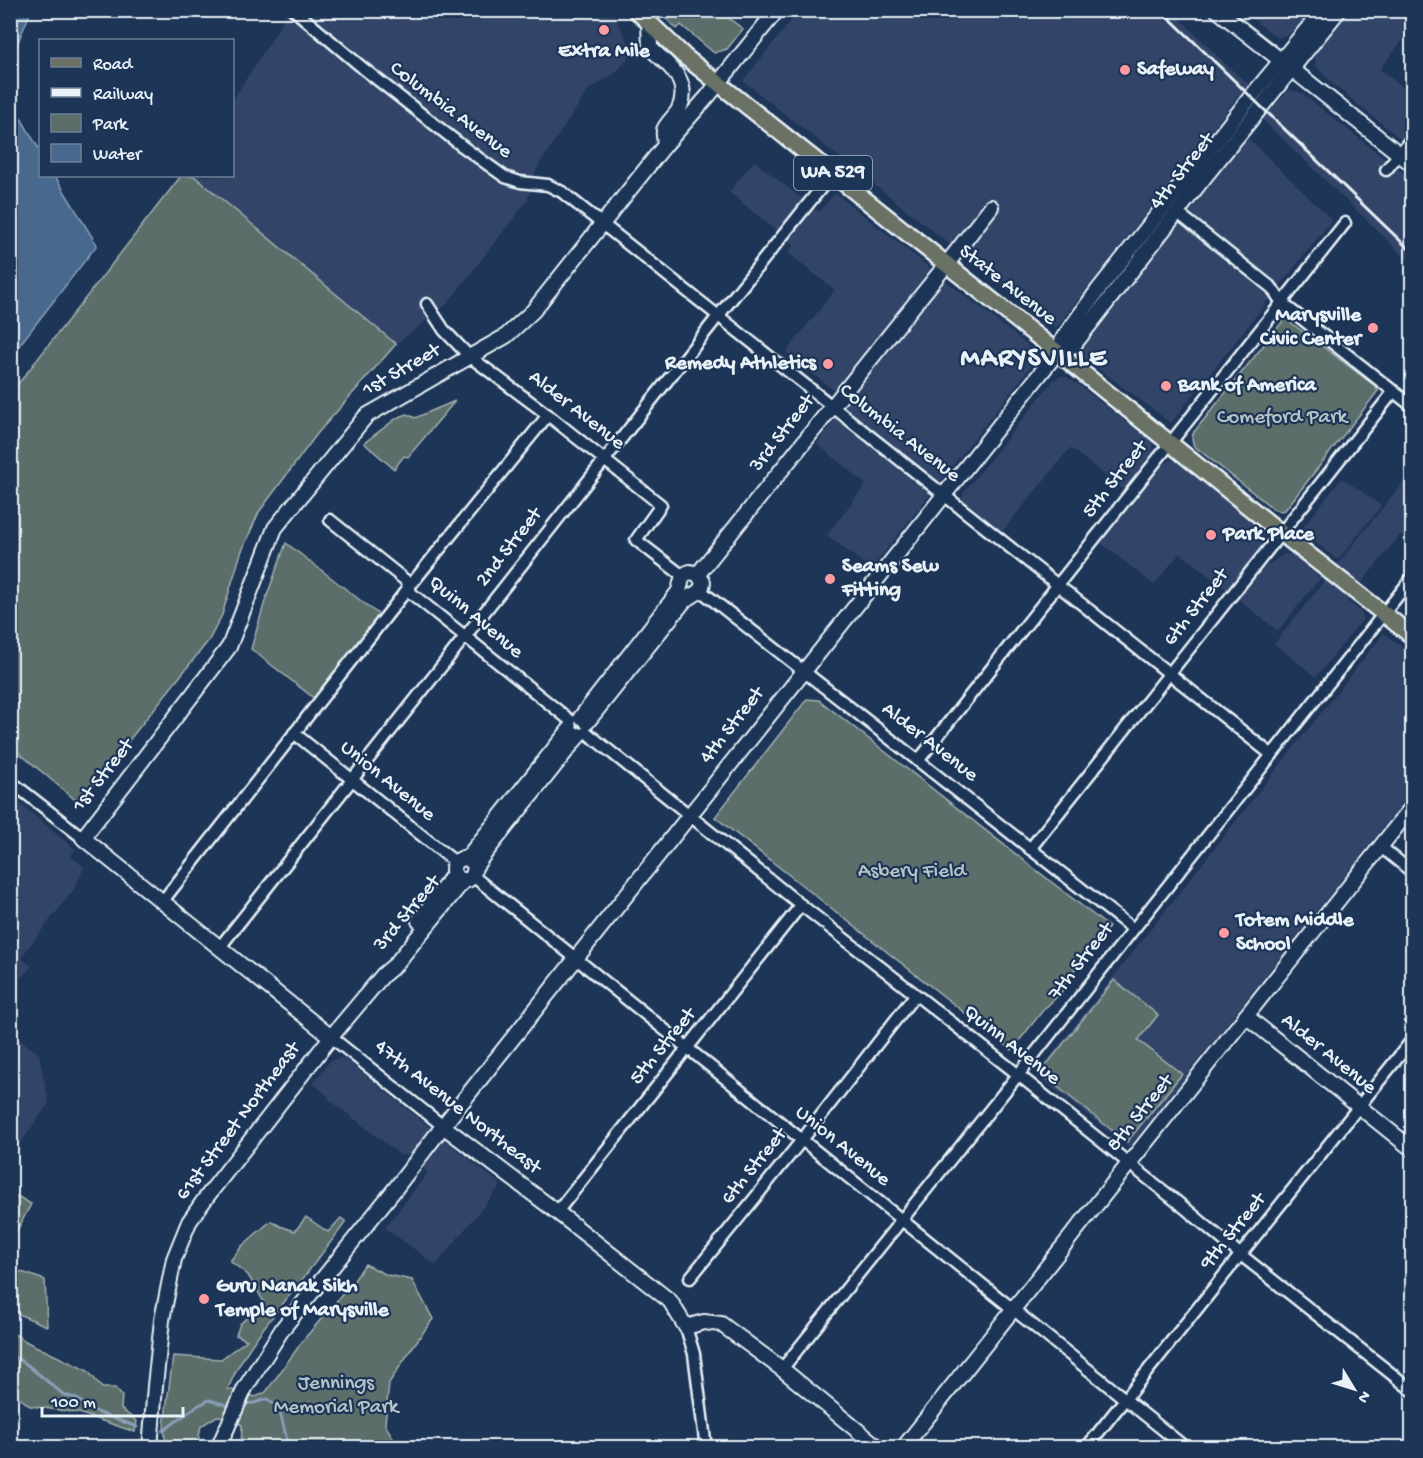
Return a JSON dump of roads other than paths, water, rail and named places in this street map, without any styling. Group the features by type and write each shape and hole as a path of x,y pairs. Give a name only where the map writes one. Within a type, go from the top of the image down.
{"main road":[{"name":"State Avenue","path":"636,10 684,56 1413,636"}],"street":[{"name":"Columbia Avenue","path":"294,10 364,69 505,177 520,182 548,185 561,192 1272,755"},
{"name":"1st Street","path":"83,838 229,647 275,528 366,416 506,336 533,311 665,145 777,10"},
{"path":"1217,10 1413,164"},
{"name":"4th Street","path":"1057,352 1073,346 1261,107 1323,10"},
{"name":"4th Street","path":"218,1448 245,1388 283,1328 1057,352 1064,337 1098,290 1250,98 1287,66 1339,10"},
{"path":"649,24 650,48 679,77 682,88 682,99 678,110 664,130 665,145"},
{"path":"1386,170 1413,138"},
{"path":"1201,161 1197,174 1174,205 1174,210 1272,288 1282,303 1413,406"},
{"name":"2nd Street","path":"220,947 833,173"},
{"name":"3rd Street","path":"331,1036 383,975 396,965 465,870 489,848 579,726 684,601 689,587 690,572 698,574 991,207"},
{"name":"5th Street","path":"918,761 1345,223"},
{"path":"427,304 444,330 469,356"},
{"name":"Alder Avenue","path":"469,356 548,415 661,505 636,540 689,587 804,672 1133,929"},
{"name":"6th Street","path":"1030,849 1394,391"},
{"path":"162,902 409,587 548,415"},
{"name":"Quinn Avenue","path":"330,520 405,580 412,594 1413,1390"},
{"name":"7th Street","path":"782,1370 1413,578"},
{"name":"Union Avenue","path":"294,733 1186,1448"},
{"name":"47th Avenue Northeast","path":"10,781 443,1126 670,1301 686,1327"},
{"name":"8th Street","path":"903,1448 1413,807"},
{"path":"1381,847 1413,872"},
{"name":"5th Street","path":"557,1212 801,905"},
{"name":"6th Street","path":"690,1278 915,995"},
{"name":"Alder Avenue","path":"1246,1016 1413,1149"},
{"name":"61st Street Northeast","path":"150,1448 162,1320 174,1259 189,1222 331,1036"},
{"name":"9th Street","path":"1086,1448 1413,1040"},
{"path":"706,1448 694,1354 686,1327 704,1322 721,1324 879,1448"}],"water":[{"path":"10,11 31,11 11,59"},
{"path":"11,101 39,149 39,177 56,177 97,245 11,356"}],"waterway":[{"path":"10,1355 25,1363 64,1395 75,1398 99,1413 137,1427"},
{"path":"243,1404 267,1399 276,1406 280,1412 289,1448"},
{"path":"163,1431 209,1400 234,1405"}],"railway":[{"path":"1161,10 1412,252"}],"place":[{"name":"Extra Mile","path":"604,30"},
{"name":"Safeway","path":"1125,70"},
{"name":"Marysville Civic Center","path":"1373,328"},
{"name":"Remedy Athletics","path":"828,364"},
{"name":"Bank of America","path":"1166,386"},
{"name":"Park Place","path":"1211,535"},
{"name":"Seams Sew Fitting","path":"830,579"},
{"name":"Totem Middle School","path":"1224,933"},
{"name":"Guru Nanak Sikh Temple of Marysville","path":"204,1299"}],"district":[{"name":"MARYSVILLE","path":"1034,360"}],"park label":[{"name":"Comeford Park","path":"1282,418"},
{"name":"Asbery Field","path":"912,872"},
{"name":"Jennings Memorial Park","path":"336,1396"}]}
